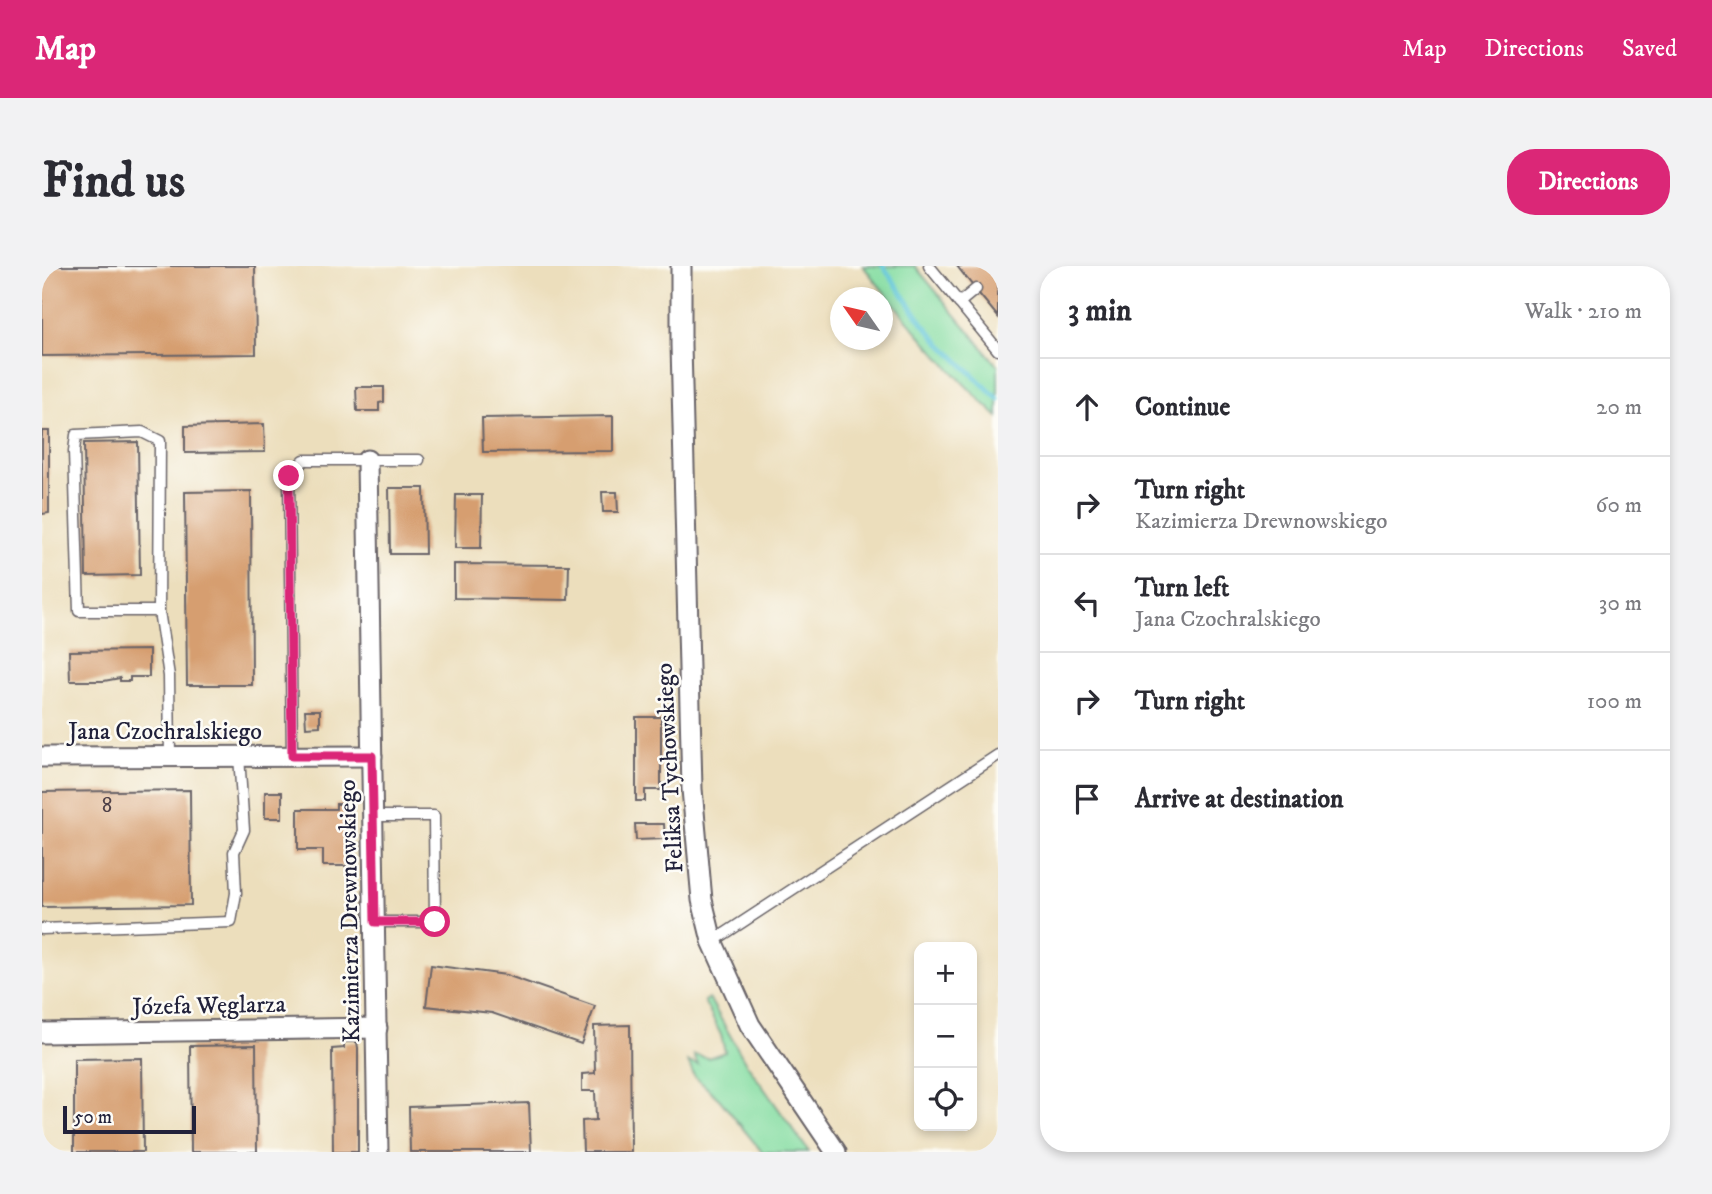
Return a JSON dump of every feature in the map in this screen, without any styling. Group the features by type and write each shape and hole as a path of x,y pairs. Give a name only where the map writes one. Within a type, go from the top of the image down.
{"street":[{"name":"Feliksa Tychowskiego","path":"670,266 681,345"},
{"name":"Feliksa Tychowskiego","path":"681,266 692,789 702,900 712,942 750,1025 836,1152"},
{"name":"Kazimierza Drewnowskiego","path":"367,460 378,1152"},
{"name":"Jana Czochralskiego","path":"42,757 372,756"},
{"name":"Józefa Węglarza","path":"42,1032 377,1028"}],"lane":[{"path":"929,266 998,350"},
{"path":"959,303 976,289"},
{"path":"159,611 79,611 74,451 76,435 142,432 160,441 159,611 169,676 170,756"},
{"path":"292,756 289,476 304,460 419,460"},
{"path":"712,942 998,755"},
{"path":"42,929 231,922 236,893 234,852 244,830 239,756"},
{"path":"373,817 434,816 435,922 375,922"}],"green space":[{"path":"863,266 915,266 998,366 998,417 945,363 893,303 893,287 880,287"},
{"path":"709,998 744,1060 809,1152 762,1152 720,1100 694,1076 688,1062 698,1065 694,1055 708,1058 725,1052 721,1035 704,1001"}],"building":[{"path":"42,266 255,266 256,354 42,356"},
{"path":"957,266 998,266 998,317 980,295"},
{"path":"356,387 384,387 384,402 379,403 379,411 357,411"},
{"path":"613,416 613,451 483,452 482,418"},
{"path":"264,424 265,452 185,453 185,426"},
{"path":"42,431 49,431 49,513 42,514"},
{"path":"138,442 140,575 86,576 84,443"},
{"path":"389,488 424,488 425,554 390,554"},
{"path":"251,491 252,685 187,685 185,492"},
{"path":"602,492 617,492 618,512 603,512"},
{"path":"456,495 482,495 481,548 455,548"},
{"path":"454,564 569,565 568,600 454,598"},
{"path":"149,650 149,677 130,677 130,681 120,681 120,678 70,681 69,651"},
{"path":"305,710 320,710 320,726 306,727"},
{"path":"636,717 661,717 661,790 645,790 645,801 636,801"},
{"path":"190,790 191,905 42,907 42,792"},
{"path":"265,792 282,792 282,818 265,818"},
{"path":"336,804 348,804 349,866 323,866 323,850 298,850 298,809 336,809"},
{"path":"635,824 664,824 665,839 636,840"},
{"path":"431,965 506,975 595,1006 581,1044 492,1013 426,1006"},
{"path":"630,1025 631,1152 583,1152 582,1121 596,1120 595,1091 582,1091 582,1074 595,1073 594,1026"},
{"path":"344,1042 357,1042 358,1048 358,1152 333,1152 332,1049 344,1048"},
{"path":"256,1045 257,1152 191,1152 190,1046"},
{"path":"142,1058 143,1152 74,1152 74,1059"},
{"path":"529,1103 531,1152 410,1152 409,1107"}],"waterway":[{"path":"883,266 937,340 998,399"}],"route":[{"path":"289,476 292,756 372,756 375,922 435,922"}]}
